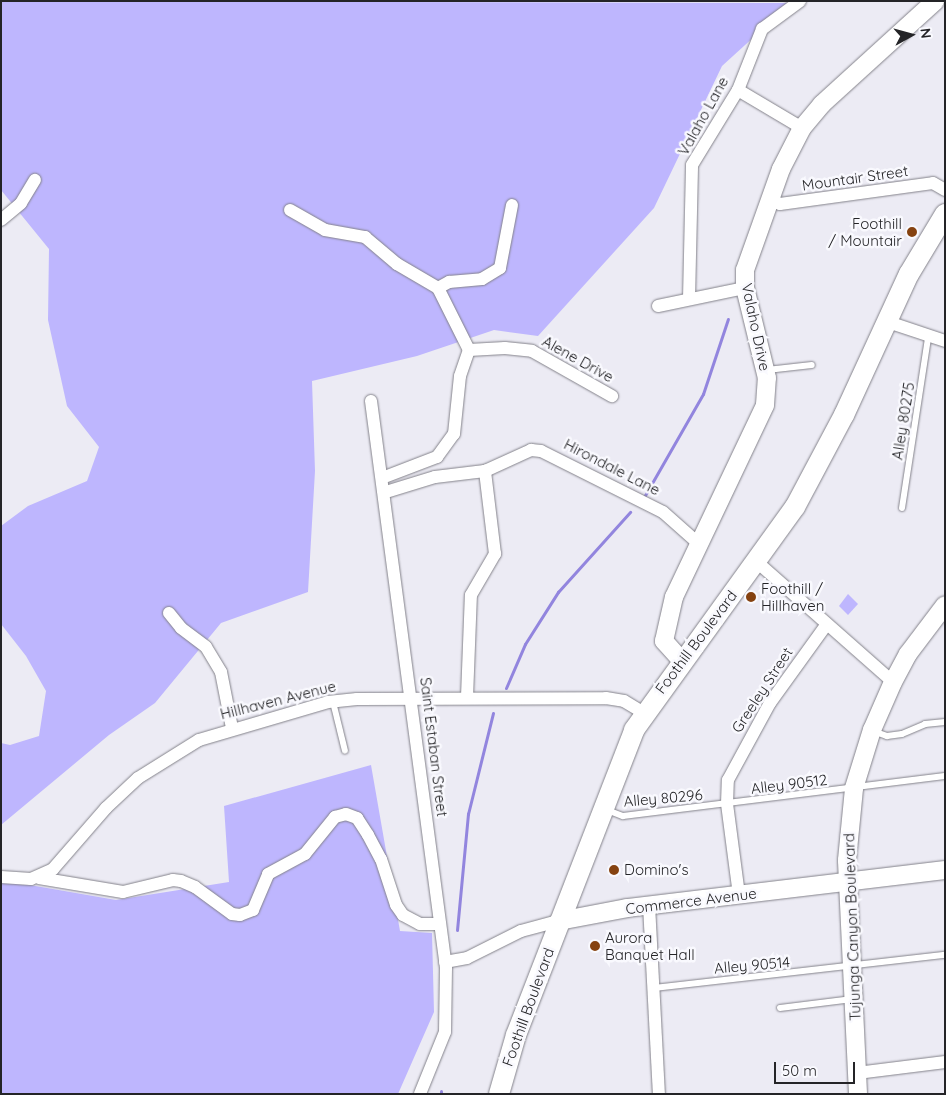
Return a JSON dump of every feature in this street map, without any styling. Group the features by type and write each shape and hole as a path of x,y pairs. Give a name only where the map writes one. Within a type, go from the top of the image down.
{"main road":[{"name":"Foothill Boulevard","path":"499,1094 508,1058 626,746 644,713 757,562 795,507 821,462 885,321 945,214"}],"street":[{"name":"Valaho Lane","path":"689,299 692,165 738,90 762,29 800,1"},
{"name":"Valaho Drive","path":"682,661 666,647 663,638 678,584 748,448 765,405 766,371 746,288 745,270 770,199 802,128 822,104 935,1"},
{"path":"738,90 802,128"},
{"path":"1,220 21,203 35,180"},
{"name":"Mountair Street","path":"770,199 780,204 933,184 945,190"},
{"path":"438,288 449,282 482,279 500,268 512,205"},
{"path":"290,210 325,230 361,235 397,264 438,288 469,350 460,376 456,429 448,444 432,460 382,478"},
{"path":"658,306 746,288"},
{"path":"885,321 928,338 945,342"},
{"name":"Alene Drive","path":"469,350 505,348 532,351 612,396"},
{"name":"Saint Estaban Street","path":"371,401 382,478 386,492 445,962 445,1032 420,1094"},
{"name":"Hirondale Lane","path":"386,492 435,477 485,471 531,450 552,454 663,512 698,543"},
{"path":"467,697 471,595 495,554 485,471"},
{"path":"757,562 893,682"},
{"name":"Tujunga Canyon Boulevard","path":"858,1094 848,881 848,835 854,788 872,730 893,682 908,654 945,605"},
{"path":"168,613 181,628 206,647 221,672 232,728"},
{"name":"Greeley Street","path":"739,895 726,804 728,780 770,703 827,624"},
{"name":"Hillhaven Avenue","path":"39,878 66,857 106,808 138,778 199,740 232,728 333,702 411,698 606,698 624,701 644,713"},
{"path":"1,877 39,878 123,892 173,880 181,881 195,887 232,914 246,914 257,904 268,874 305,854 335,816 346,814 357,818 368,835 381,860 396,905 403,915 420,924 440,924"},
{"name":"Commerce Avenue","path":"445,962 467,958 521,931 559,921 649,905 945,870"},
{"path":"649,905 659,1094"},
{"path":"857,1073 945,1062"}],"lane":[{"name":"Alley 80275","path":"902,508 928,338"},
{"path":"766,371 812,364"},
{"path":"333,702 345,752"},
{"path":"872,730 887,736 902,734 924,724 945,722"},
{"name":"Alley 90512","path":"726,804 945,776"},
{"name":"Alley 80296","path":"602,808 623,816 726,804"},
{"name":"Alley 90514","path":"654,988 945,955"},
{"path":"780,1008 854,998"}],"shaded area":[{"path":"1,1 791,3 722,66 654,208 538,336 494,330 417,356 312,381 315,471 308,592 221,623 155,703 109,735 1,825 1,743 10,745 39,736 46,691 26,656 1,624 1,526 28,506 87,481 99,447 67,406 48,320 49,249 1,190"},
{"path":"848,594 858,604 848,615 839,606"},
{"path":"371,765 400,931 432,933 434,1012 398,1094 1,1094 1,880 116,900 229,882 224,806"}],"waterway":[{"path":"644,497 703,394 728,319"},
{"path":"506,688 525,644 558,592 630,512"},
{"path":"457,930 468,814 493,713"}],"place":[{"name":"Foothill / Mountair","path":"912,232"},
{"name":"Foothill / Hillhaven","path":"751,597"},
{"name":"Domino's","path":"614,870"},
{"name":"Aurora Banquet Hall","path":"595,946"}]}
